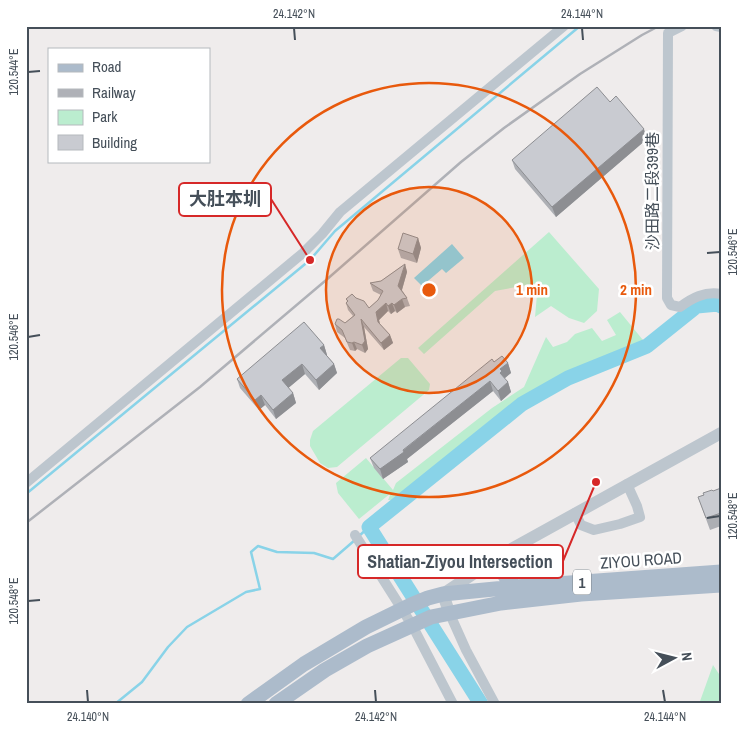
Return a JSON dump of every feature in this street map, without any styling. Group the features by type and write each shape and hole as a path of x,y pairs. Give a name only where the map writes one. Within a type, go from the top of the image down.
{"main road":[{"path":"506,552 502,569 503,576 515,587"},
{"name":"ZIYOU ROAD","path":"443,594 721,572"},
{"name":"ZIYOU ROAD","path":"449,612 501,603 581,594 721,585"},
{"name":"1","path":"248,704 304,664 366,627 428,598 443,594"},
{"name":"1","path":"276,704 325,670 367,646 422,621 449,612"}],"street":[{"path":"26,483 303,253 340,212 564,26"},
{"path":"716,26 721,27"},
{"name":"沙田路二段399巷","path":"679,27 668,33 667,298 671,305 680,307 691,299 705,294 721,294"},
{"path":"495,704 466,650 443,594 506,552 721,433"},
{"path":"575,513 581,526 594,530 640,517 638,506 627,484"},
{"path":"355,535 407,607 422,621 454,704"}],"green space":[{"path":"549,232 599,289 597,311 584,323 569,318 551,306 535,317 538,283 495,291 424,354 418,348"},
{"path":"620,312 647,345 581,370 537,393 406,500 388,500 391,493 359,519 338,493 336,483 366,458 393,490 396,483 492,408 524,387 546,337 553,347 567,342 575,334 592,328 602,341 616,335 607,320"},
{"path":"401,358 408,358 430,384 429,390 337,467 328,468 320,463 310,446 313,431"},
{"path":"713,665 721,677 721,704 699,704"}],"water":[{"path":"452,244 464,258 446,273 442,269 422,286 414,278"}],"building":[{"path":"597,87 610,102 616,96 644,129 552,207 512,160"},
{"path":"403,233 418,238 413,254 398,249"},
{"path":"405,264 398,286 407,298 394,305 392,303 388,306 386,303 376,312 378,322 390,335 381,343 361,319 365,341 362,345 347,342 342,330 335,324 337,319 345,323 355,315 346,303 348,301 346,299 352,294 364,301 369,308 378,300 383,291 370,283 381,281"},
{"path":"304,322 324,345 320,348 334,364 316,380 302,364 282,380 293,393 273,410 261,395 255,400 237,379"},
{"path":"502,356 508,363 500,369 502,371 500,373 508,382 498,391 490,381 403,450 404,452 380,469 370,458 492,359 494,362"},
{"path":"721,488 721,513 706,518 698,497 704,495 703,493"}],"waterway":[{"path":"26,494 310,260 335,231 580,26"},
{"path":"481,704 369,527 522,404 568,378 647,346 697,306 718,304 721,306"},
{"path":"359,536 369,527"},
{"path":"115,704 142,682 168,647 187,627 246,592 260,589 251,552 258,546 277,552 314,553 333,559 355,540"}],"railway":[{"path":"26,523 200,387 461,162 504,128 580,74 659,26"}],"place":[{"name":"大肚本圳","path":"310,260"},
{"name":"Shatian-Ziyou Intersection","path":"596,482"}]}
